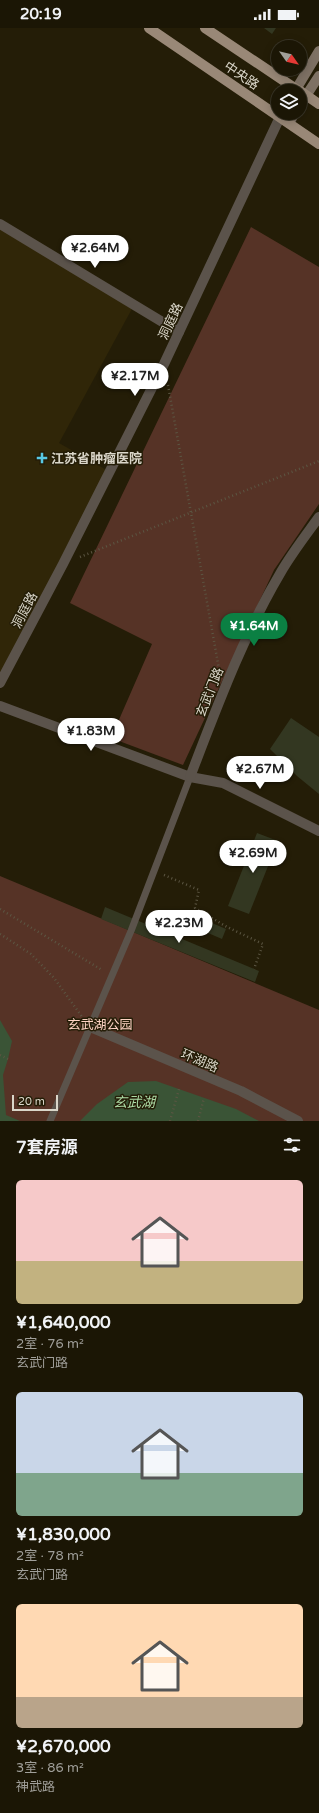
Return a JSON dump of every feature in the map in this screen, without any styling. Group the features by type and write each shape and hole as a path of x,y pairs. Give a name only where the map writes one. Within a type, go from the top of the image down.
{"main road":[{"name":"中央路","path":"149,28 271,108"},
{"name":"中央路","path":"205,28 287,84"},
{"path":"303,84 319,51"},
{"path":"307,86 319,76"},
{"name":"中央路","path":"307,97 319,104"},
{"name":"中央路","path":"286,120 319,144"}],"street":[{"name":"洞庭路","path":"0,683 63,564 164,364 279,120"},
{"path":"0,224 179,332"},
{"name":"玄武门路","path":"190,777 223,691 247,637 281,571 319,517"},
{"path":"0,706 190,777 222,783 319,831"},
{"name":"环湖路","path":"90,1027 240,1091 298,1121"}],"lane":[{"path":"50,1121 154,871 190,777"}],"path":[{"path":"164,364 223,691"},
{"path":"63,564 319,461"},
{"path":"154,871 199,890 195,908 227,927 263,944 254,969"},
{"path":"0,909 111,975"},
{"path":"0,934 32,954 54,978 90,1027"},
{"path":"0,1055 8,1059"},
{"path":"170,1121 179,1089"},
{"path":"198,1121 204,1098"}],"shaded area":[{"name":"江苏省肿瘤医院","path":"0,224 134,305 59,443 110,472 0,683"}],"green space":[{"path":"251,227 319,267 319,504 274,570 183,765 111,738 152,644 70,603"},
{"name":"玄武湖公园","path":"0,876 319,1010 319,1121 0,1121"}],"water":[{"path":"0,1020 12,1041 3,1075 6,1115 20,1121 0,1121"},
{"name":"玄武湖","path":"156,1081 236,1109 259,1121 80,1121 97,1104 128,1082"}],"building":[{"path":"264,28 276,28 272,34"},
{"path":"291,718 319,737 319,794 297,776 270,749"},
{"path":"257,833 278,841 249,914 228,906"},
{"path":"105,907 259,971 255,982 101,919"},
{"path":"212,923 226,929 222,939 208,933"}],"place":[{"name":"江苏省肿瘤医院","path":"42,458"}]}
